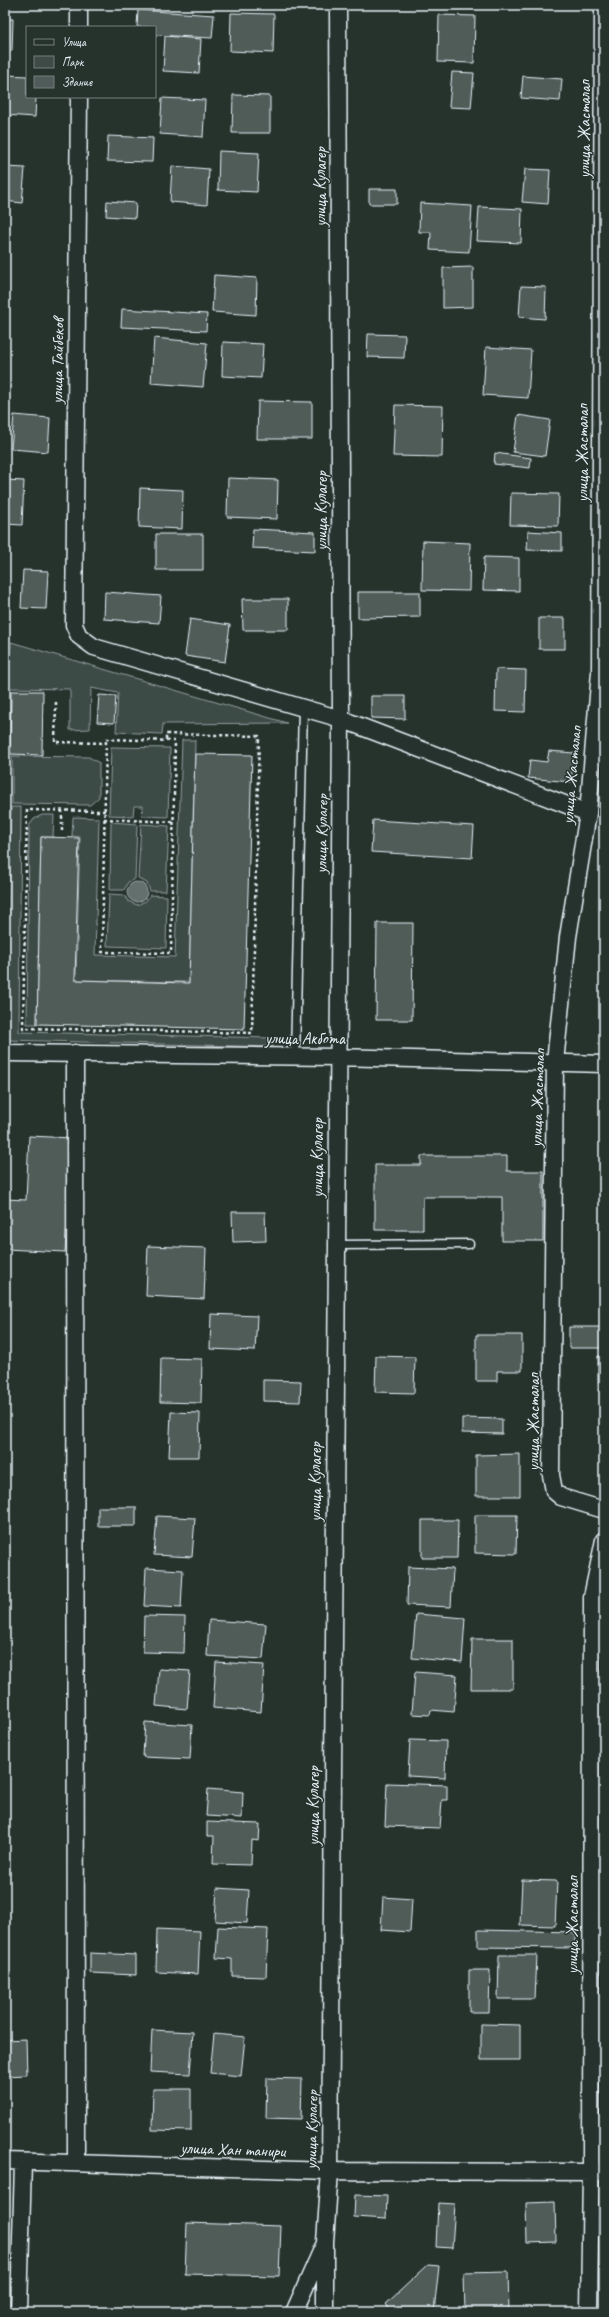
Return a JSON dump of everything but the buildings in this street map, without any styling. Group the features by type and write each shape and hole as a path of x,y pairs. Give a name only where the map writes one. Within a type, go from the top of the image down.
{"street":[{"path":"79,5 79,26"},
{"name":"улица Кулагер","path":"326,2312 325,2242 330,2171 337,1057 341,719 338,5"},
{"name":"улица Жасталап","path":"603,5 600,672 588,813 568,937 555,1062 551,1475 554,1491 561,1497 604,1510"},
{"name":"улица Тайбеков","path":"79,98 74,625 79,636 94,647 303,707"},
{"path":"303,707 341,719 588,813"},
{"name":"улица Акбота","path":"5,1053 75,1053 295,1058 337,1057 604,1064"},
{"path":"75,1053 76,2163"},
{"name":"улица Жасталап","path":"589,2312 598,2171 592,1597 604,1540"},
{"name":"улица Хан танири","path":"5,2161 330,2171 598,2171"},
{"path":"19,2312 23,2162"},
{"path":"294,2312 325,2242"}],"lane":[{"path":"295,1058 303,707"},
{"path":"336,1245 469,1244"}],"path":[{"path":"56,702 55,742 106,743"},
{"path":"105,811 28,810 23,1028 252,1033 259,736 166,734 166,740"},
{"path":"106,740 174,741 171,953 102,952 106,743 106,740"},
{"path":"62,810 62,831"},
{"path":"104,819 173,822"}],"green space":[{"path":"11,642 287,723 163,724 162,734 116,732 118,693 91,688 90,729 70,730 70,689 8,688"},
{"path":"182,740 195,740 189,982 76,980 80,837 72,836 73,817 99,818 95,955 175,957"},
{"path":"111,747 170,748 168,817 142,816 143,806 134,806 133,816 109,815"},
{"path":"12,756 89,757 99,763 99,797 90,805 12,804"},
{"path":"11,807 21,807 19,1032 272,1038 273,1047 6,1040"},
{"path":"42,815 54,815 53,837 41,837 37,1024 27,1024 29,826 34,819"},
{"path":"111,822 137,824 135,879 128,882 124,890 110,890"},
{"path":"141,824 169,826 166,891 150,891 147,883 138,878"},
{"path":"109,894 124,895 128,901 137,905 146,901 150,895 167,896 166,948 107,946"}],"shaded area":[{"path":"137,882 144,885 147,892 144,899 137,902 130,899 127,892 130,885"}]}
